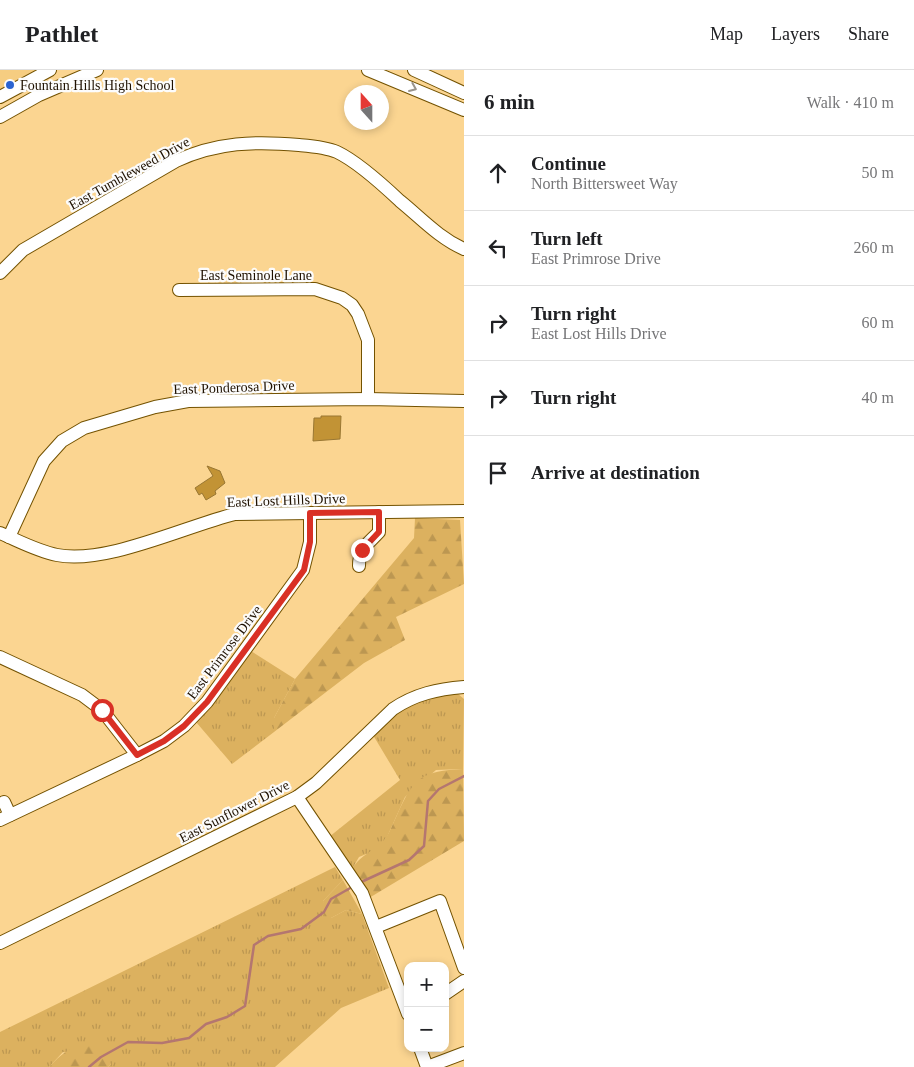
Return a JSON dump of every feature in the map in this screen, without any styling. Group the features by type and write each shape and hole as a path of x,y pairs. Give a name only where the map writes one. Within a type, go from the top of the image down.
{"street":[{"path":"0,96 50,70"},
{"path":"0,117 39,95 97,70"},
{"path":"368,70 464,110"},
{"path":"414,70 464,93"},
{"name":"East Tumbleweed Drive","path":"0,273 23,250 176,161 198,151 220,145 261,141 336,151 425,223 464,249"},
{"name":"East Seminole Lane","path":"179,290 315,289 342,298 352,305 358,314 368,340 368,399"},
{"name":"East Ponderosa Drive","path":"5,535 44,461 62,441 84,428 155,407 188,401 368,399 464,401"},
{"name":"East Lost Hills Drive","path":"5,535 40,550 59,555 80,556 125,549 202,522 235,514 464,510"},
{"path":"359,566 359,554 379,532 379,512"},
{"name":"East Primrose Drive","path":"5,817 137,755 164,741 184,726 207,702 304,570 310,542 310,513"},
{"path":"0,657 82,695 102,710 137,755"},
{"name":"East Sunflower Drive","path":"0,943 297,797 316,783 393,709 418,695 441,689 464,687"},
{"path":"297,797 362,893 405,1007"},
{"path":"4,802 5,817"},
{"path":"376,927 440,902 464,968"},
{"path":"449,991 464,981"},
{"path":"421,1052 427,1067 464,1053"}],"shaded area":[{"name":"Fountain Hills High School","path":"0,70 50,70 0,97"}],"green space":[{"path":"415,518 460,520 464,584 396,617 405,640 364,663 274,732 274,718 295,679 414,538"},
{"path":"251,651 295,679 274,718 274,732 232,764 196,722"},
{"path":"457,693 464,699 463,769 436,770 405,797 387,837 376,850 359,857 352,869 329,837 400,780 373,735 400,710 413,702"},
{"path":"463,769 464,841 369,898 352,869 363,856 385,839 403,802 421,778 438,772"},
{"path":"335,867 343,880 323,901 331,918 346,910 362,914 389,988 341,1008 275,1067 108,1067 111,1064 63,1052 49,1067 0,1067 0,1032"},
{"path":"343,880 362,914 346,910 331,918 325,918 323,901"},
{"path":"98,1044 111,1064 108,1067 49,1067 65,1052 76,1047"}],"building":[{"path":"321,416 341,416 340,439 313,441 314,418 321,418"},
{"path":"207,466 220,471 225,483 215,491 216,494 206,500 202,493 199,495 195,488 213,476"}],"waterway":[{"path":"359,883 409,860 424,846 428,801 439,789 464,776"},
{"path":"89,1067 101,1057 128,1042 162,1043 189,1038 206,1024 227,1017 245,1006 254,945 268,936 301,929 324,912 331,899 352,887"}],"place":[{"name":"Fountain Hills High School","path":"10,85"}],"route":[{"path":"102,710 119,729 137,755 164,741 184,726 207,702 304,570 310,542 310,513 379,512 379,532 362,550"}]}
